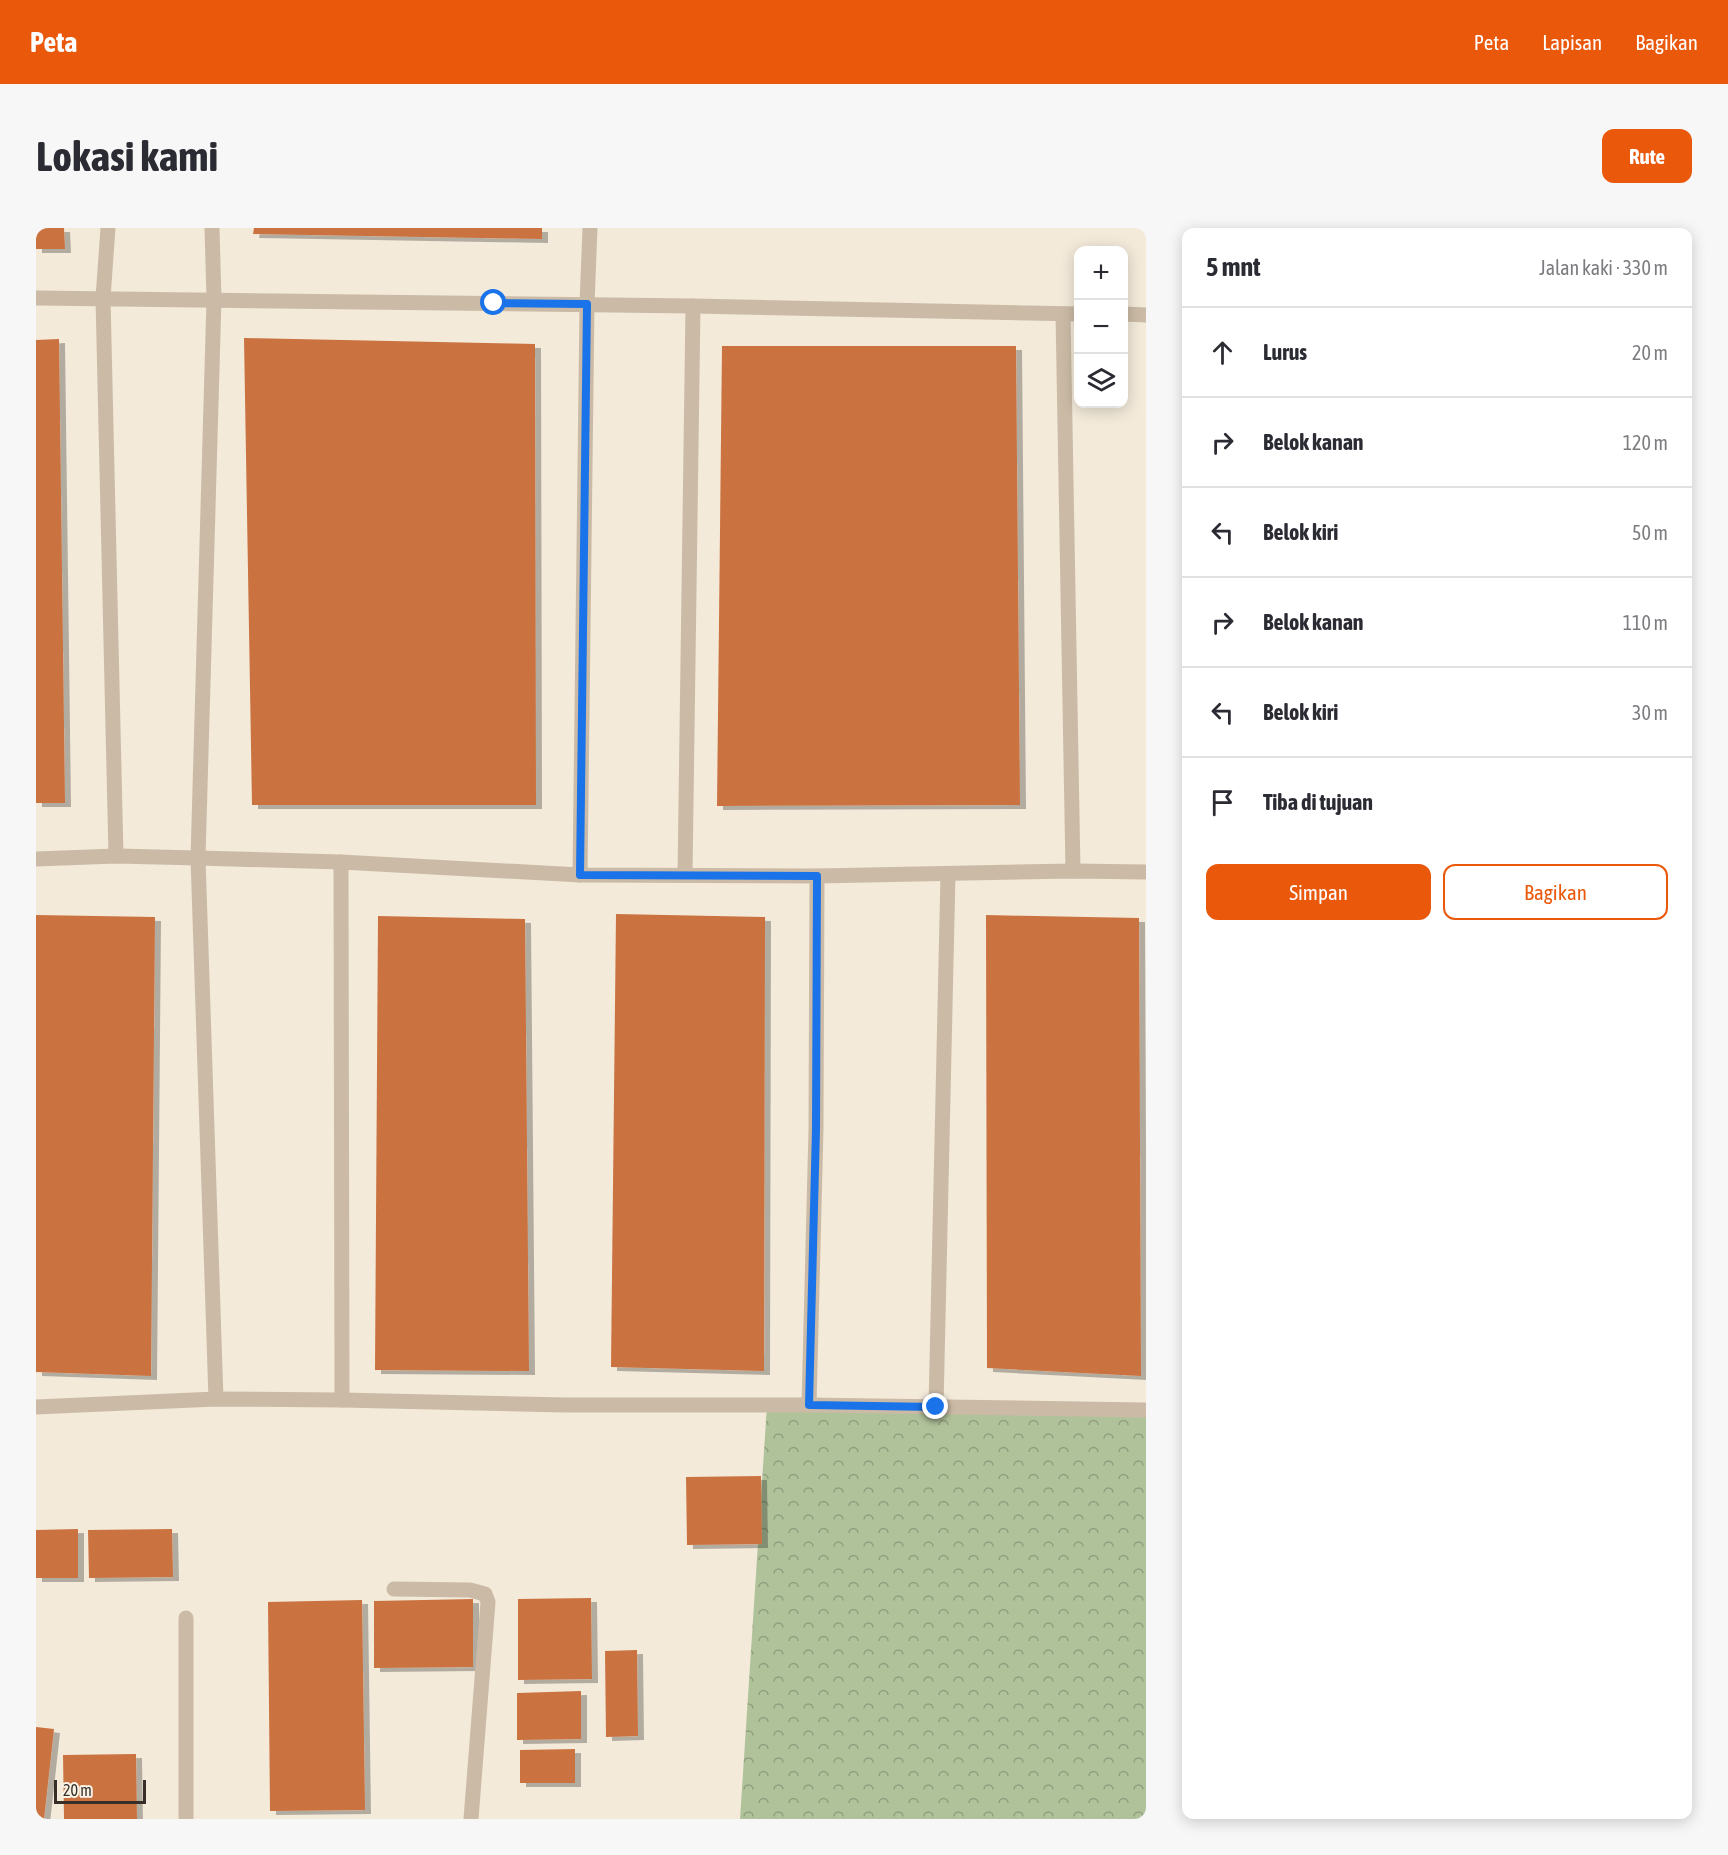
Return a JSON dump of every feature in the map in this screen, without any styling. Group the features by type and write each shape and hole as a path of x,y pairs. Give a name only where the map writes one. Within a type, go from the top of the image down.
{"lane":[{"path":"108,228 103,298 116,856"},
{"path":"212,228 214,300 198,858 216,1399"},
{"path":"580,875 587,304 590,228"},
{"path":"36,298 587,304 1074,314"},
{"path":"685,875 693,306"},
{"path":"1063,314 1073,872"},
{"path":"1128,314 1146,315"},
{"path":"36,859 116,856 340,862 580,875 817,876 1146,873"},
{"path":"340,862 342,1400"},
{"path":"936,1407 948,874"},
{"path":"809,1405 816,1129 817,876"},
{"path":"36,1407 216,1399 1146,1410"},
{"path":"394,1589 470,1590 485,1594 488,1602 471,1819"},
{"path":"186,1618 186,1819"}],"green space":[{"path":"767,1405 1146,1410 1146,1819 740,1819"}],"building":[{"path":"36,228 64,228 65,249 36,249"},
{"path":"254,228 542,228 542,239 253,234"},
{"path":"244,338 535,344 536,805 252,805"},
{"path":"59,339 65,803 36,803 36,340"},
{"path":"722,346 1016,346 1020,805 717,806"},
{"path":"616,914 765,917 764,1371 611,1367"},
{"path":"36,915 155,917 151,1376 36,1372"},
{"path":"986,915 1139,918 1141,1376 987,1368"},
{"path":"378,916 525,919 529,1371 375,1370"},
{"path":"761,1476 762,1544 687,1545 686,1477"},
{"path":"78,1529 78,1578 36,1578 36,1530"},
{"path":"172,1529 173,1577 89,1578 88,1530"},
{"path":"591,1598 592,1679 518,1680 518,1599"},
{"path":"473,1599 473,1667 374,1668 374,1601"},
{"path":"362,1600 365,1810 270,1811 268,1602"},
{"path":"637,1650 638,1736 606,1737 605,1651"},
{"path":"581,1691 581,1739 517,1740 517,1693"},
{"path":"36,1727 54,1729 44,1819 36,1819"},
{"path":"575,1749 575,1783 520,1783 520,1750"},
{"path":"136,1754 137,1819 64,1819 63,1755"}],"route":[{"path":"494,303 587,304 580,875 817,876 816,1129 809,1405 936,1407"}]}
